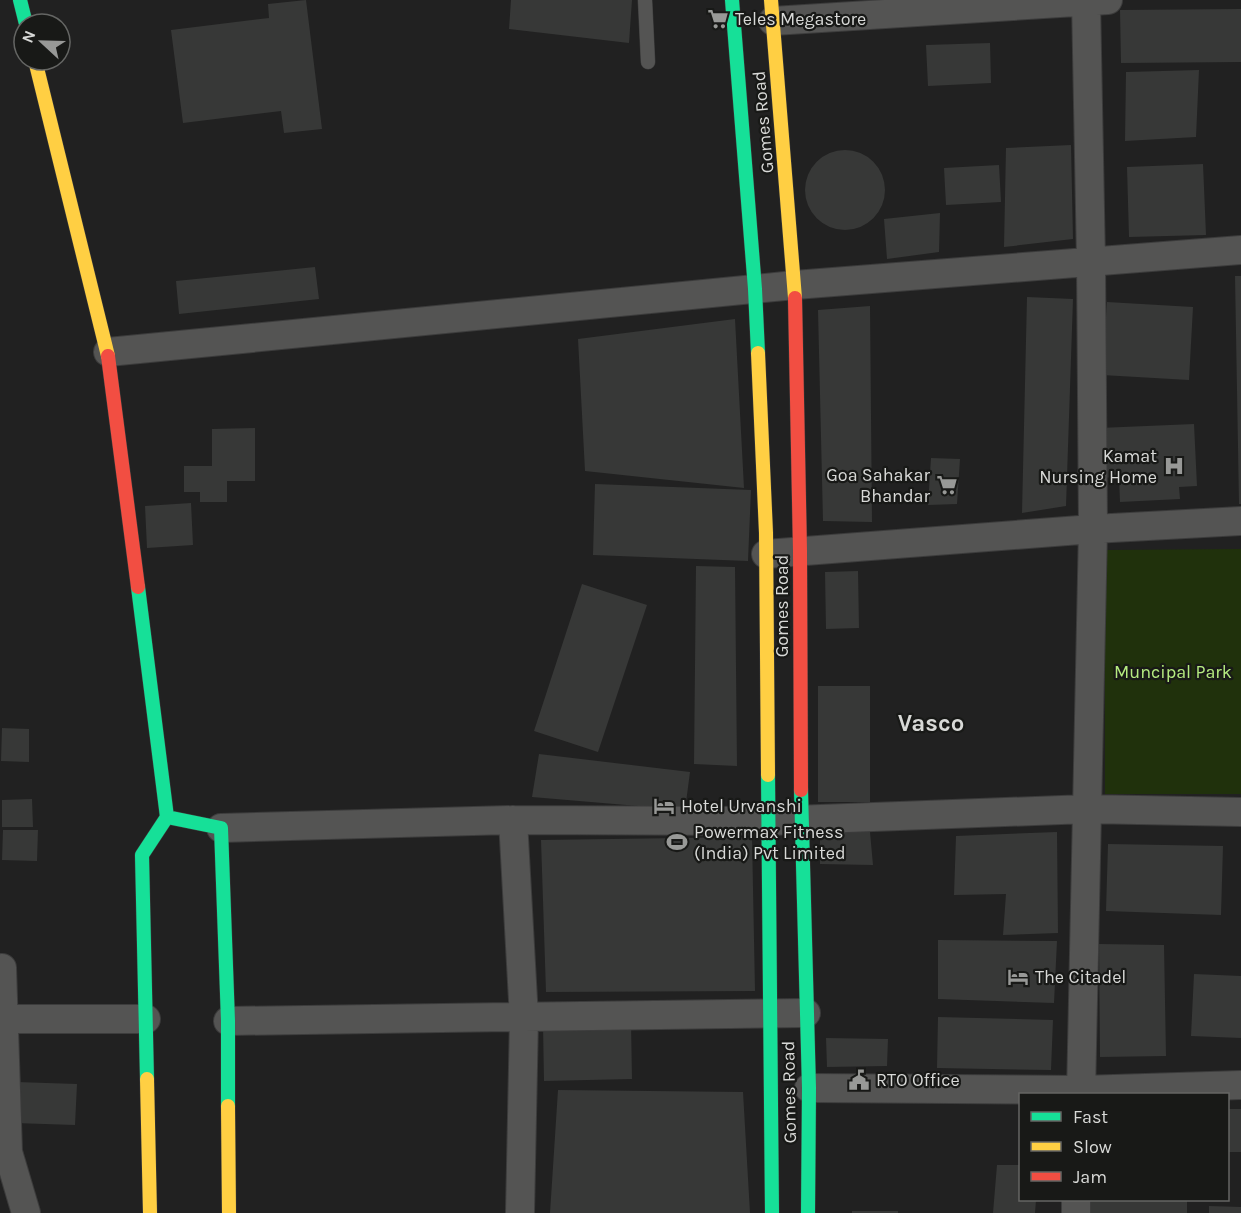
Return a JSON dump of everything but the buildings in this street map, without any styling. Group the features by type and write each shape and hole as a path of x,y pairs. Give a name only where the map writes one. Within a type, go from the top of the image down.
{"main road":[{"name":"Gomes Road","path":"732,0 755,289 766,554 772,1213"},
{"name":"Gomes Road","path":"772,10 795,285 800,551 801,819 809,1088 808,1213"},
{"path":"38,72 108,352 167,817 142,855 150,1213"},
{"path":"167,817 221,828 228,1021 229,1213"}],"street":[{"path":"772,10 1093,0 1091,261 1093,529 1082,1092"},
{"path":"108,352 795,285 1241,250"},
{"path":"766,554 1241,520"},
{"path":"221,828 513,819 768,821 1087,809 1241,812"},
{"path":"513,819 524,1018 520,1213"},
{"path":"2,968 8,1152 26,1213"},
{"path":"228,1021 806,1014"},
{"path":"4,1019 146,1019"},
{"path":"809,1088 1082,1092 1241,1085"}],"lane":[{"path":"645,0 648,62"}],"green space":[{"name":"Muncipal Park","path":"1241,549 1241,794 1105,794 1105,550"}],"traffic: fast":[{"path":"20,0 23,12"},
{"path":"732,0 758,353"},
{"path":"138,587 167,817 142,855 147,1079"},
{"path":"768,775 772,1213"},
{"path":"801,790 809,1088 808,1213"},
{"path":"167,817 221,828 228,1021 228,1106"}],"traffic: slow":[{"path":"771,0 795,298"},
{"path":"38,72 108,356"},
{"path":"758,353 766,533 768,775"},
{"path":"147,1079 150,1213"},
{"path":"228,1106 229,1213"}],"traffic: jam":[{"path":"795,298 800,551 801,790"},
{"path":"108,356 138,587"}],"place":[{"name":"Teles Megastore","path":"718,19"},
{"name":"Kamat Nursing Home","path":"1174,466"},
{"name":"Goa Sahakar Bhandar","path":"947,485"},
{"name":"Hotel Urvanshi","path":"664,806"},
{"name":"Powermax Fitness (India) Pvt Limited","path":"677,842"},
{"name":"The Citadel","path":"1018,977"},
{"name":"RTO Office","path":"859,1080"}],"district":[{"name":"Vasco","path":"931,723"}]}
